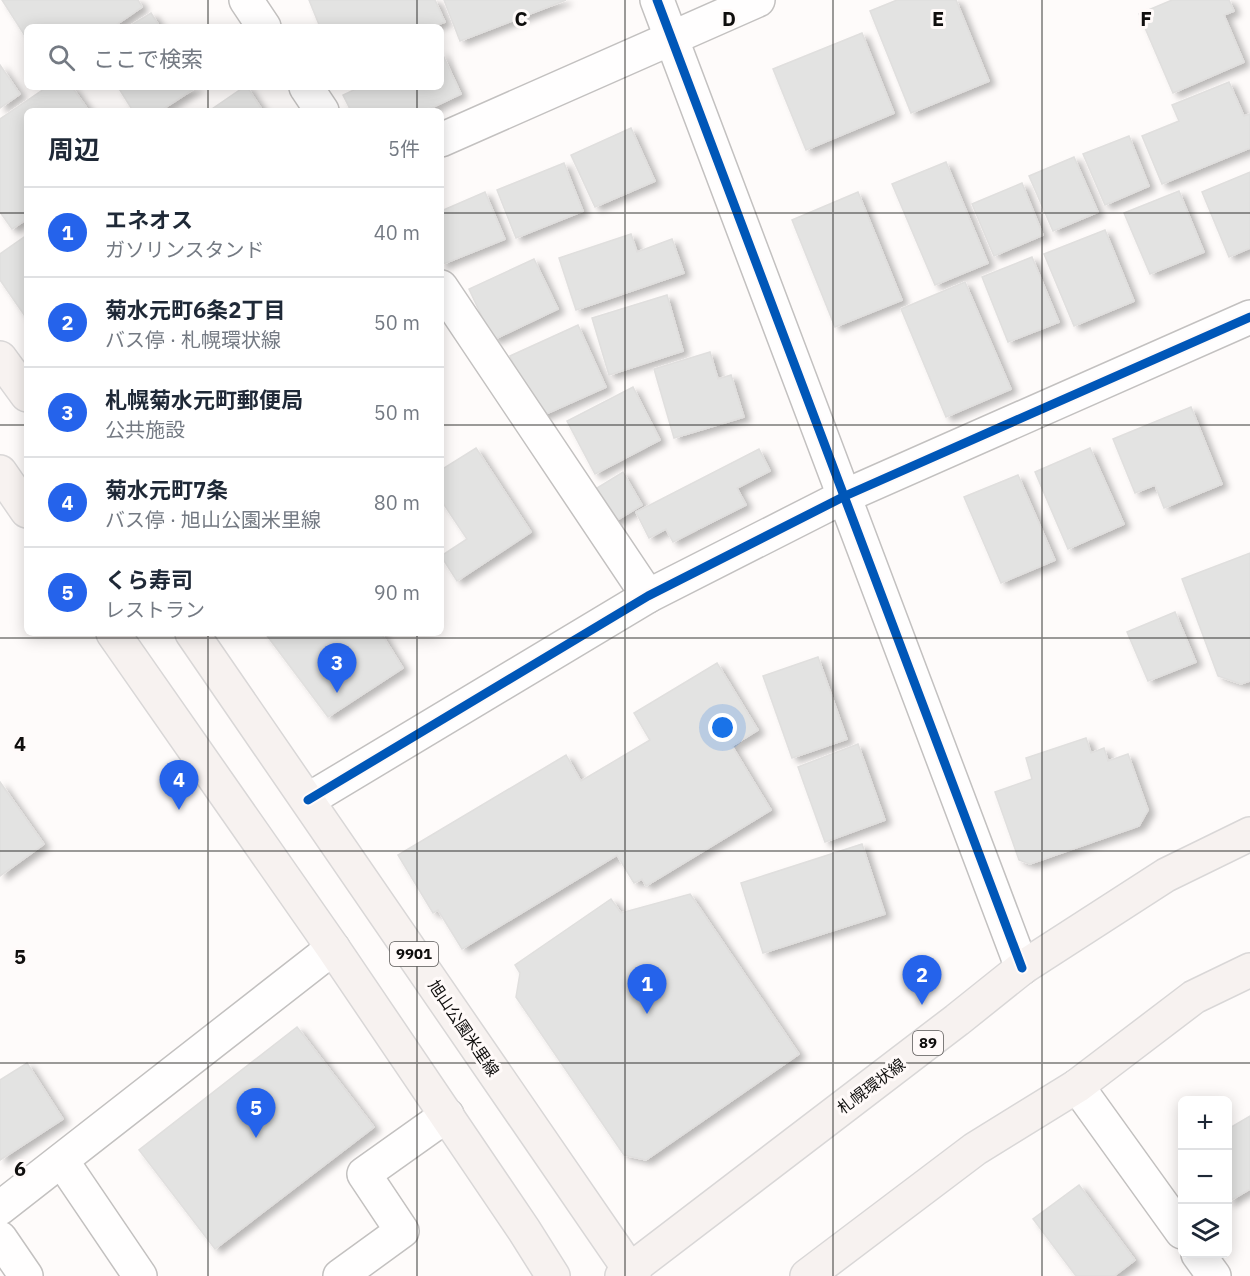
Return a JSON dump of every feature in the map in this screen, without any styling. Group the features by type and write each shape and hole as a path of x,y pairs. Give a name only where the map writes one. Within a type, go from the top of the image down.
{"main road":[{"path":"0,358 24,391"},
{"path":"0,472 24,507"},
{"path":"115,636 333,948 553,1276"},
{"name":"旭山公園米里線","path":"194,636 308,800 628,1274"},
{"name":"札幌環状線","path":"628,1274 1022,968 1166,875 1250,834"},
{"path":"807,1276 975,1149 1077,1086 1194,997 1250,969"}],"street":[{"path":"246,0 262,24"},
{"path":"657,0 1022,968"},
{"path":"444,139 758,0"},
{"path":"308,90 320,108"},
{"path":"444,291 648,596"},
{"path":"308,800 648,596 845,496 1250,317"},
{"path":"0,1208 333,948"},
{"path":"1077,1086 1178,1226"},
{"path":"340,1276 402,1231 364,1173 447,1115"},
{"path":"62,1161 140,1276"},
{"path":"0,1238 26,1276"},
{"path":"1201,1258 1214,1276"}],"building":[{"path":"2,0 138,0 142,7 117,24 24,24 24,34"},
{"path":"309,0 435,0 445,22 440,24 319,24"},
{"path":"444,0 566,0 460,41"},
{"path":"897,0 956,0 989,81 911,113 870,11"},
{"path":"1172,0 1229,0 1234,11 1224,15 1244,62 1173,93 1139,14"},
{"path":"151,13 158,24 133,24"},
{"path":"862,33 894,113 806,150 773,69"},
{"path":"444,57 461,94 431,108 350,108 343,95 354,90 444,90"},
{"path":"0,65 20,94 0,108"},
{"path":"1229,82 1244,116 1250,114 1250,148 1162,184 1142,136 1179,121 1172,105"},
{"path":"43,90 74,90 87,108 24,108 24,221 12,229 0,212 0,119"},
{"path":"120,90 192,90 165,108 131,108"},
{"path":"240,90 249,90 261,108 213,108"},
{"path":"631,128 655,181 595,207 571,155"},
{"path":"1129,136 1149,186 1105,205 1083,154"},
{"path":"1074,157 1098,212 1053,231 1029,176"},
{"path":"946,162 988,263 935,285 892,184"},
{"path":"564,163 583,211 516,238 497,190"},
{"path":"1250,172 1250,248 1229,257 1202,192"},
{"path":"1022,183 1043,235 994,256 972,204"},
{"path":"1179,191 1204,252 1150,274 1124,213"},
{"path":"485,192 505,239 444,264 444,210"},
{"path":"858,192 902,300 835,327 792,220"},
{"path":"1105,230 1134,301 1074,326 1044,254"},
{"path":"631,234 637,252 672,239 684,273 576,310 559,258"},
{"path":"24,237 24,315 0,280 0,254"},
{"path":"1032,257 1059,322 1008,342 982,277"},
{"path":"534,259 558,309 493,340 469,289"},
{"path":"965,282 1011,389 946,417 901,309"},
{"path":"667,295 683,351 609,375 592,318"},
{"path":"578,325 606,387 537,418 510,356"},
{"path":"710,352 718,379 731,375 744,417 674,438 654,369"},
{"path":"633,387 660,440 595,474 567,421"},
{"path":"1191,407 1222,484 1164,508 1155,485 1135,493 1113,439"},
{"path":"476,448 531,532 457,581 444,561 444,554 467,539 444,504 444,468"},
{"path":"1090,448 1124,524 1068,549 1035,472"},
{"path":"759,449 770,471 737,488 746,505 673,542 666,529 649,538 636,512"},
{"path":"623,472 642,505 604,528 584,496"},
{"path":"1018,475 1055,560 1001,583 964,497"},
{"path":"1250,553 1250,681 1241,684 1218,676 1182,579"},
{"path":"1175,612 1196,662 1148,681 1127,632"},
{"path":"267,636 383,636 403,668 328,717"},
{"path":"818,657 847,739 792,758 763,676"},
{"path":"717,663 758,730 732,746 771,810 646,886 642,879 634,883 617,855 462,949 438,910 433,913 398,855 566,755 581,781 650,740 634,713"},
{"path":"1086,738 1091,753 1104,748 1108,761 1128,754 1148,810 1139,826 1030,864 1019,860 995,792 1032,779 1026,758"},
{"path":"858,744 885,820 825,842 798,767"},
{"path":"0,782 44,844 0,876"},
{"path":"862,844 885,914 763,953 741,883"},
{"path":"690,894 799,1054 646,1160 624,1155 516,997 520,973 515,965 611,899 621,913"},
{"path":"297,1027 374,1127 215,1249 139,1150"},
{"path":"27,1063 63,1119 0,1160 0,1080"},
{"path":"1250,1116 1250,1189 1232,1200 1232,1150 1232,1127"},
{"path":"1079,1185 1135,1260 1114,1276 1076,1276 1033,1219"}],"cycle path":[{"path":"657,0 1022,968"},
{"path":"308,800 648,596 845,496 1250,317"}],"place":[{"name":"札幌菊水元町郵便局","path":"337,693"},
{"name":"菊水元町7条","path":"179,810"},
{"name":"菊水元町6条2丁目","path":"922,1005"},
{"name":"エネオス","path":"647,1014"},
{"name":"くら寿司","path":"256,1138"}]}
